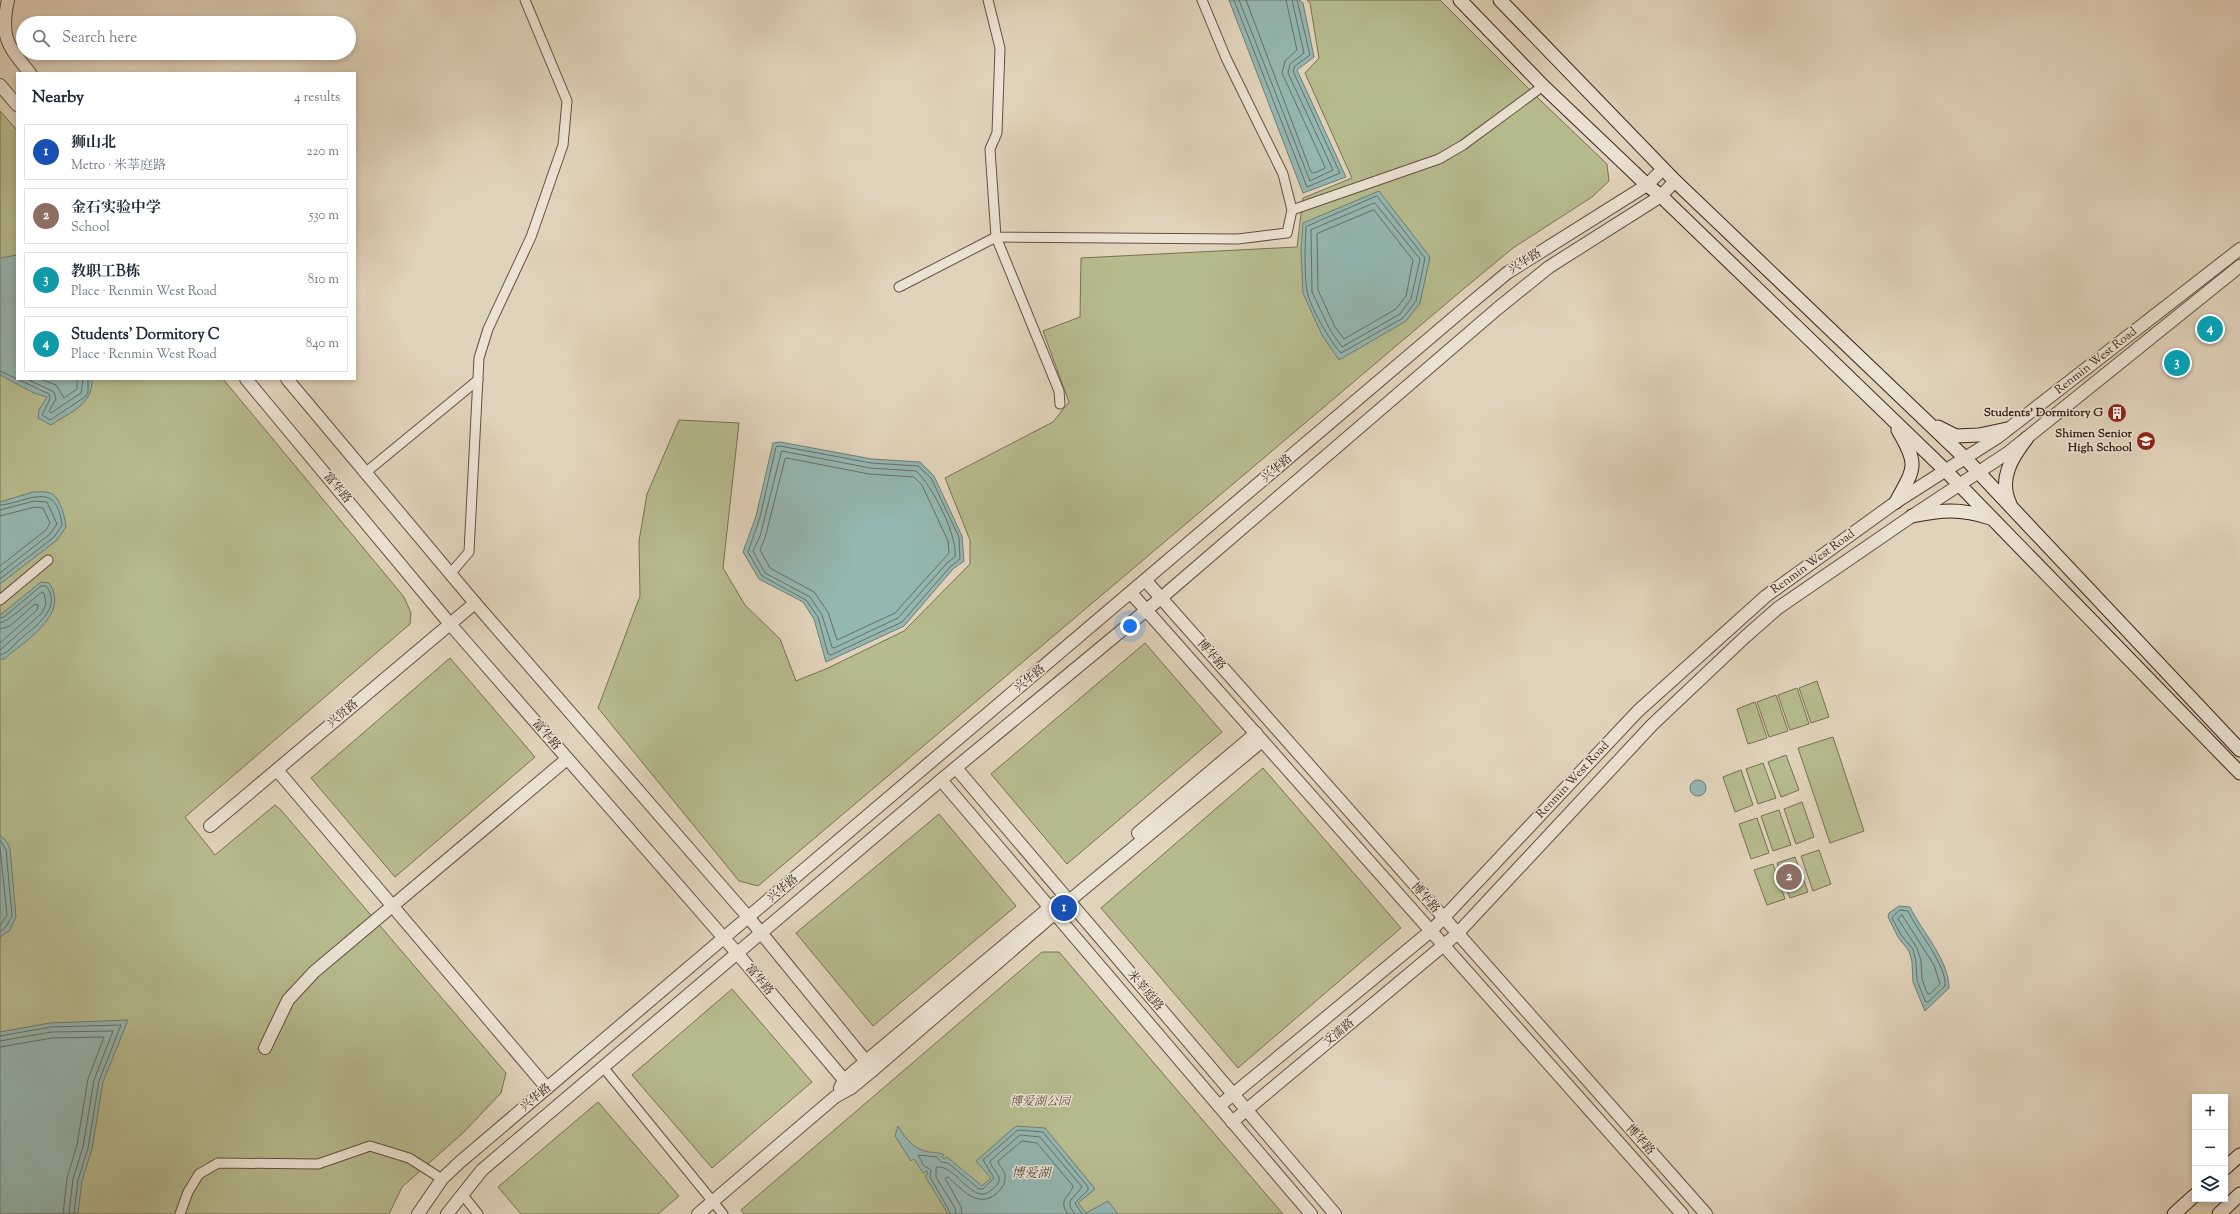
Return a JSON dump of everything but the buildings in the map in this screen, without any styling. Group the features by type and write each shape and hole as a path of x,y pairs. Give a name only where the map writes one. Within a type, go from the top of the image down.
{"main road":[{"path":"1460,0 1543,86 1647,185 1661,196 1946,471 2240,773"},
{"path":"1500,0 1675,181 1965,458 2240,750"},
{"path":"1890,417 1912,455 1914,464 1912,472 1896,502"},
{"path":"1928,424 1956,436 1978,435 2008,429"},
{"path":"2012,509 2005,494 2006,475 2016,451 2027,438"},
{"path":"1912,516 1942,510 1973,512 1994,519"},
{"path":"2227,1166 2240,1155"},
{"path":"2219,1214 2240,1194"},
{"path":"2174,1214 2192,1198"}],"street":[{"path":"8,0 2,17 1,32 16,56"},
{"path":"450,574 469,552 479,358 488,329 531,237 563,146 567,101 526,0"},
{"path":"988,0 1000,48 997,133 990,149 996,237 1059,391 1060,404"},
{"path":"899,288 996,237 1238,239 1287,233 1292,210 1283,174 1226,58 1202,0"},
{"path":"19,60 29,72"},
{"path":"0,85 16,104"},
{"path":"1292,210 1439,159 1463,146 1543,86"},
{"name":"兴华路","path":"418,1214 442,1179 547,1088 1507,273 1647,185 1663,169"},
{"name":"兴华路","path":"447,1214 482,1170 941,780 1161,598 1532,281 1549,267 1661,196 1675,181"},
{"name":"Renmin West Road","path":"1432,930 1638,712 1766,596 1896,502 1946,471 2008,429 2240,249"},
{"name":"文濡路","path":"1232,1122 1457,934 1652,725 1745,637 1778,608 1912,516 2009,452 2240,266"},
{"name":"富华路","path":"247,380 450,624 723,939 737,953 847,1084"},
{"path":"288,380 450,574 749,918 870,1066"},
{"path":"365,473 478,380"},
{"path":"0,600 48,560"},
{"name":"博华路","path":"1146,581 1706,1214"},
{"name":"博华路","path":"1131,593 1432,930 1682,1214"},
{"name":"兴贤路","path":"210,826 475,603"},
{"path":"698,1214 835,1097 847,1084 1259,737"},
{"path":"265,1048 288,1000 314,972 567,759"},
{"name":"米莘庭路","path":"956,768 1334,1214"},
{"path":"277,770 547,1088"},
{"name":"米莘庭路","path":"941,780 1311,1214"},
{"name":"文濡路","path":"1219,1106 1432,930"},
{"path":"603,1067 723,1214"},
{"path":"180,1214 188,1192 199,1174 218,1163 318,1164 370,1146 409,1158 442,1179"},
{"path":"462,1194 478,1214"}],"green space":[{"path":"1307,0 1440,0 1540,100 1607,164 1609,181 1592,197 1513,248 1461,291 758,886 739,881 598,708 640,596 639,541 647,494 679,420 739,423 723,568 745,605 780,639 796,681 828,668 904,631 970,564 970,540 945,478 1053,422 1069,402 1043,331 1080,317 1081,258 1297,247 1303,198 1352,178 1305,73 1319,58 1310,3"},
{"path":"0,111 16,129 16,380 224,380 404,597 411,613 410,624 185,817 215,855 275,805 506,1073 501,1093 464,1132 402,1187 389,1214 0,1214"},
{"path":"1145,643 1222,732 1067,864 991,774"},
{"path":"450,658 535,757 395,877 311,778"},
{"path":"1817,681 1829,717 1811,723 1799,688"},
{"path":"1797,688 1809,724 1790,730 1778,695"},
{"path":"1776,695 1788,731 1769,737 1757,702"},
{"path":"1755,702 1767,738 1748,744 1737,709"},
{"path":"1833,737 1864,831 1830,843 1798,748"},
{"path":"1786,755 1799,790 1781,797 1768,762"},
{"path":"1763,763 1776,798 1758,804 1746,769"},
{"path":"1263,768 1401,928 1238,1068 1101,908"},
{"path":"1741,770 1753,805 1735,812 1723,777"},
{"path":"1802,802 1814,837 1796,844 1784,809"},
{"path":"1779,810 1791,845 1773,851 1761,816"},
{"path":"939,814 1016,906 873,1026 796,933"},
{"path":"1757,818 1769,853 1751,859 1739,824"},
{"path":"1819,850 1831,884 1813,891 1801,856"},
{"path":"1795,857 1808,892 1790,898 1777,863"},
{"path":"1773,864 1785,899 1767,905 1754,870"},
{"name":"博爱湖公园","path":"1042,952 1059,952 1283,1214 744,1214 741,1210"},
{"path":"732,989 812,1082 712,1168 632,1075"},
{"path":"598,1102 679,1196 658,1214 521,1214 498,1187"}],"water":[{"path":"1229,0 1299,0 1303,3 1314,57 1297,70 1346,177 1303,193"},
{"path":"1379,191 1430,257 1420,303 1406,321 1339,360 1322,335 1303,293 1301,250 1303,223"},
{"path":"16,255 16,380 92,380 89,395 84,402 73,412 51,425 38,418 39,410 47,397 34,393 0,375 0,258"},
{"path":"780,442 872,459 920,462 934,476 962,536 964,561 953,569 904,626 826,662 814,619 803,602 759,579 743,552 756,516 773,443"},
{"path":"33,492 50,493 57,498 66,527 57,540 0,584 0,502"},
{"path":"41,582 49,583 54,594 54,605 50,616 43,626 33,635 4,659 0,659 0,615"},
{"path":"1698,780 1705,785 1706,788 1701,795 1698,796 1691,791 1690,788 1695,781"},
{"path":"0,835 7,842 10,849 16,917 10,930 0,937"},
{"path":"1899,906 1910,907 1940,957 1948,978 1949,988 1925,1011 1913,982 1912,962 1909,951 1898,937 1888,917 1889,913"},
{"path":"128,1020 103,1082 92,1149 82,1181 78,1213 0,1214 0,1032 50,1023"},
{"name":"博爱湖","path":"898,1126 914,1146 923,1151 944,1155 942,1157 944,1159 947,1157 982,1186 991,1178 976,1161 1016,1126 1045,1128 1095,1189 1078,1203 1086,1213 1108,1201 1118,1214 948,1214 925,1176 928,1173 927,1171 923,1173 914,1159 911,1161 895,1136"}],"place":[{"name":"Students' Dormitory C","path":"2210,329"},
{"name":"教职工B栋","path":"2177,363"},
{"name":"Students' Dormitory G","path":"2117,413"},
{"name":"Shimen Senior High School","path":"2146,441"},
{"name":"金石实验中学","path":"1789,877"},
{"name":"狮山北","path":"1064,908"}]}
